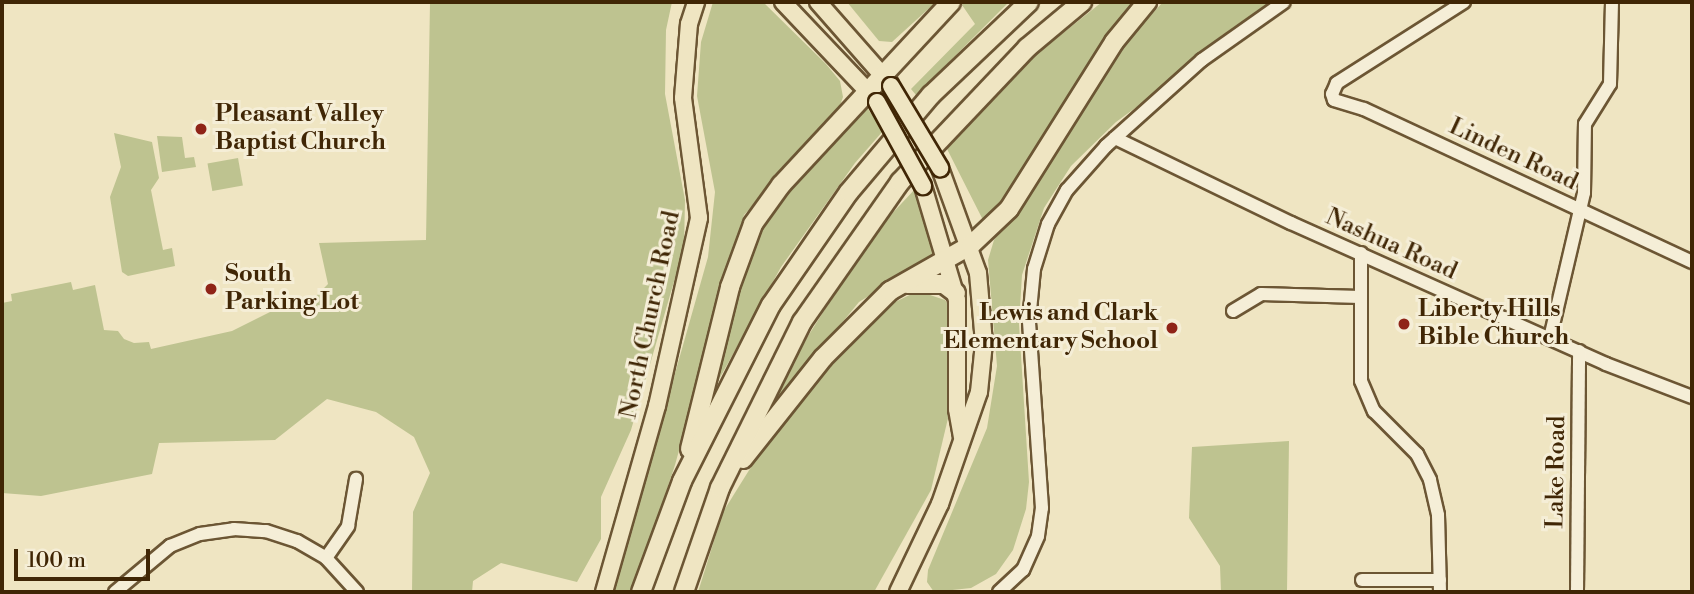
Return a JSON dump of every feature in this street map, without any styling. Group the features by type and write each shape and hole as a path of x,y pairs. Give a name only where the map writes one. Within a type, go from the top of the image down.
{"highway":[{"path":"641,592 682,481 742,247 780,185 873,97 951,2"},
{"path":"682,481 771,305 849,192 931,95 1029,2"},
{"path":"684,592 720,488 802,322 883,204 1027,48 1082,2"},
{"path":"720,488 823,358 900,285 988,234 1016,200 1107,53 1147,2"},
{"path":"900,285 933,282 956,293"}],"main road":[{"name":"North Church Road","path":"604,592 657,406 699,218 683,98 689,24 696,2"},
{"path":"783,2 873,97 923,186 956,293 960,329 957,409 963,441"},
{"path":"818,2 887,81 940,168 971,245 980,282 984,343 979,392 963,441 898,592"}],"street":[{"path":"999,592 1027,561 1042,508 1029,321 1034,269 1057,206 1115,138 1202,60 1284,2"},
{"name":"Linden Road","path":"1464,2 1337,83 1332,88 1334,100 1364,108 1692,262"},
{"path":"1550,338 1577,209 1584,192 1585,124 1611,78 1612,2"},
{"name":"Nashua Road","path":"1115,138 1550,338 1692,397"},
{"path":"1361,253 1361,381 1374,411 1417,454 1430,480 1439,523 1440,586 1362,580"},
{"path":"1233,311 1261,295 1360,298"},
{"name":"Lake Road","path":"1577,592 1579,351"},
{"path":"326,558 348,526 356,479"},
{"path":"115,592 170,546 217,530 251,529 281,535 326,558 357,592"},
{"path":"127,581 137,592"}],"green space":[{"path":"430,2 672,2 666,30 665,94 685,200 684,247 631,430 601,497 601,539 577,582 501,563 473,581 472,592 412,592 413,512 430,473 414,437 376,412 327,399 275,440 159,443 152,474 41,496 2,493 2,303 12,301 11,294 71,282 73,290 95,285 104,330 118,331 124,339 134,343 149,342 151,349 232,331 270,312 302,307 302,298 316,296 328,284 319,243 426,240"},
{"path":"713,2 763,2 826,64 840,81 843,97 838,111 744,215 675,465 633,592 613,592 708,257 715,192 697,96 701,42"},
{"path":"847,2 936,2 892,42 879,41"},
{"path":"965,2 1009,2 916,95 911,89 975,24 962,5"},
{"path":"1102,2 1139,2 1089,62 1001,207 984,222 945,145 1038,53"},
{"path":"1163,2 1281,2 1116,122 1071,166 1044,208 1022,275 1019,324 1029,482 1026,509 1013,550 996,574 971,588 934,592 927,582 928,570 987,428 997,366 988,260 994,240 1036,186 1127,41"},
{"path":"868,109 883,131 855,163 781,267 717,383 729,314 753,236 784,193 862,110"},
{"path":"114,133 152,142 159,178 151,190 163,250 172,248 175,266 128,276 122,272 110,197 121,167"},
{"path":"157,136 182,137 185,158 194,157 196,167 162,172"},
{"path":"238,158 243,186 212,191 207,163"},
{"path":"915,189 936,254 859,302 765,416 787,369 873,234"},
{"path":"918,291 945,300 951,309 949,414 931,490 874,592 698,592 723,512 766,443 841,352 893,303"},
{"path":"1289,441 1287,592 1221,592 1220,566 1189,518 1192,447"}],"place":[{"name":"Pleasant Valley Baptist Church","path":"201,129"},
{"name":"South Parking Lot","path":"211,289"},
{"name":"Liberty Hills Bible Church","path":"1404,324"},
{"name":"Lewis and Clark Elementary School","path":"1172,328"}]}
